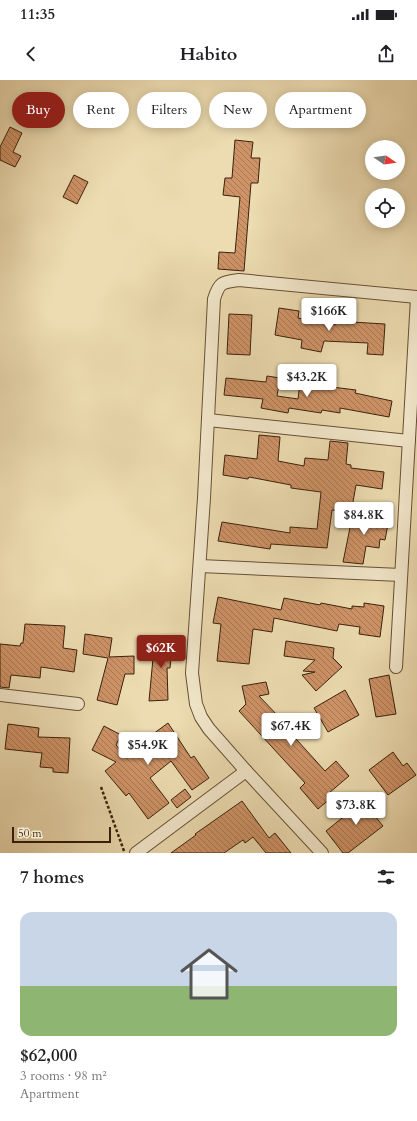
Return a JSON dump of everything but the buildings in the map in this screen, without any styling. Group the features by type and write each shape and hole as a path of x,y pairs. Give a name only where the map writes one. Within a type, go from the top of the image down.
{"street":[{"path":"322,853 209,729 196,704 192,673 200,566 214,299 218,286 225,282 238,280 417,298 396,667"},
{"path":"208,420 409,441"},
{"path":"200,566 401,575"},
{"path":"0,695 78,704"},
{"path":"136,853 246,771"}],"path":[{"path":"101,787 124,853"}]}
